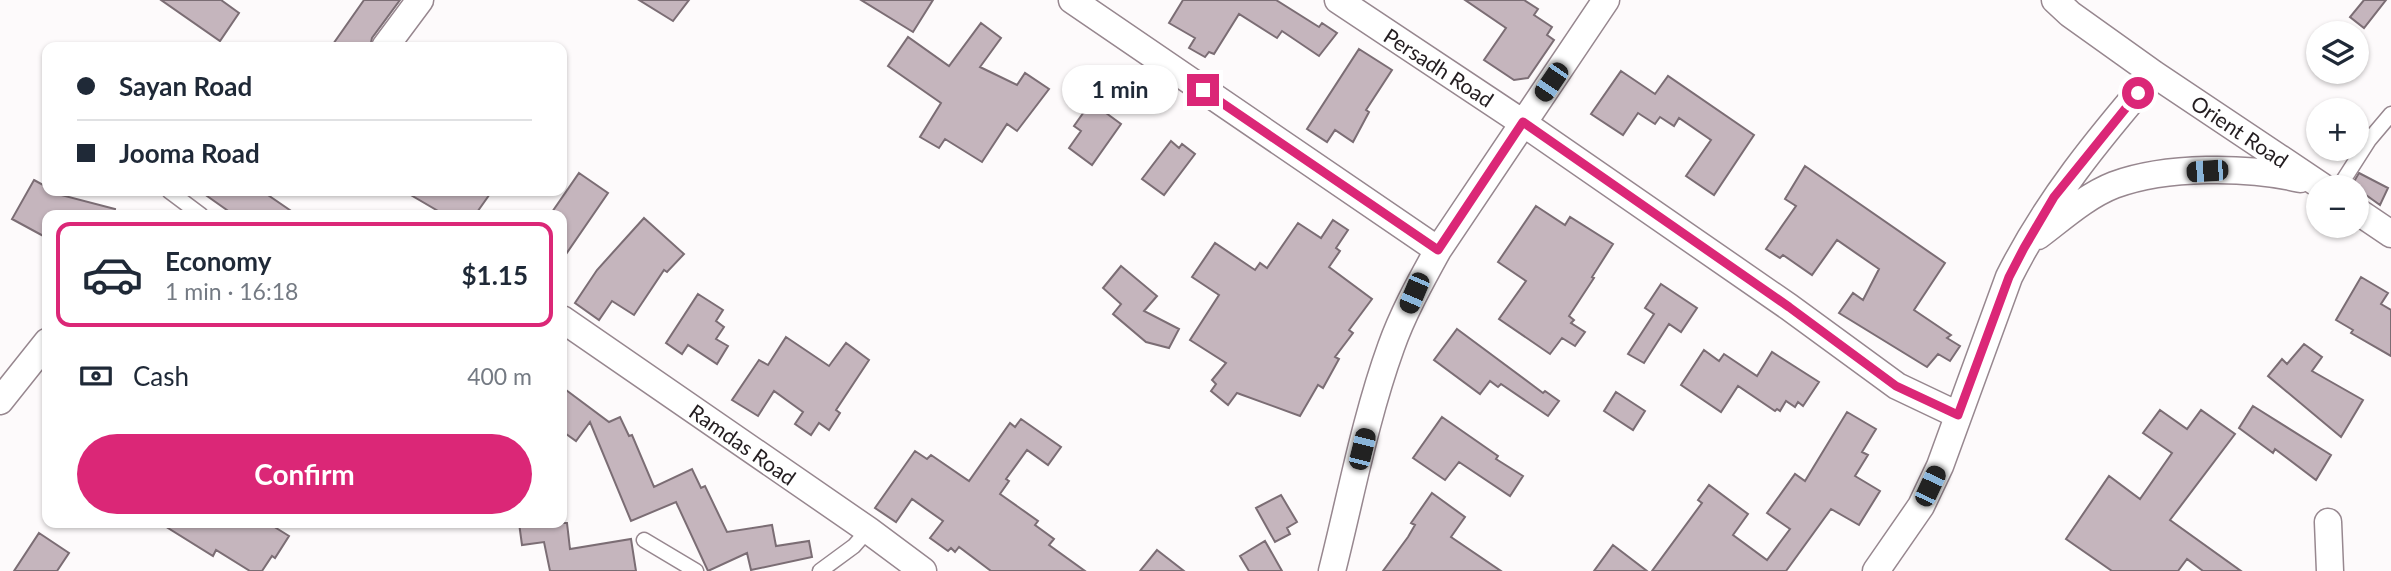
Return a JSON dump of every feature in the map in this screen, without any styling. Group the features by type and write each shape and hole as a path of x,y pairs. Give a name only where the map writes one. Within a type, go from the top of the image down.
{"street":[{"path":"389,42 419,0"},
{"path":"1072,0 1438,250"},
{"name":"Persadh Road","path":"1338,0 1523,122 1789,307 1896,386 1958,415"},
{"path":"1332,571 1374,401 1391,345 1414,293 1438,250 1606,0"},
{"name":"Orient Road","path":"2055,0 2070,14 2154,74 2309,175"},
{"path":"1876,571 1921,506 1940,466 2009,277 2024,248 2054,197 2154,74"},
{"path":"2024,248 2075,207 2114,185 2152,177 2228,169 2270,172 2306,181"},
{"path":"2369,219 2391,234"},
{"name":"Ramdas Road","path":"567,321 923,571"},
{"path":"0,401 42,352"},
{"path":"2329,522 2329,571"}],"lane":[{"path":"2337,175 2391,114"},
{"path":"176,196 194,210"},
{"path":"820,571 854,546 868,530"},
{"path":"644,540 696,571"}],"building":[{"path":"161,0 221,0 239,13 220,41"},
{"path":"364,0 400,0 371,42 335,42"},
{"path":"639,0 689,0 673,21"},
{"path":"861,0 933,0 913,32"},
{"path":"1183,0 1276,0 1319,27 1322,23 1337,33 1319,56 1282,31 1277,38 1239,14 1214,54 1209,52 1205,57 1189,48 1195,38 1169,23"},
{"path":"1465,0 1524,0 1538,9 1534,15 1552,27 1547,35 1554,40 1528,78 1514,80 1484,60 1506,28"},
{"path":"2364,0 2386,0 2369,22 2355,21 2350,17"},
{"path":"981,23 1001,38 980,67 1017,85 1025,73 1049,89 1017,131 1007,124 982,162 945,139 939,148 920,137 941,103 888,66 908,37 949,66"},
{"path":"1359,49 1392,70 1366,110 1369,112 1353,142 1335,130 1327,142 1307,129"},
{"path":"1621,71 1655,94 1668,76 1754,135 1714,195 1686,176 1711,140 1679,118 1674,126 1660,117 1655,124 1638,113 1623,135 1591,114"},
{"path":"1091,102 1121,124 1092,165 1069,148 1081,131 1074,126"},
{"path":"1171,141 1179,148 1182,144 1195,154 1164,195 1142,179"},
{"path":"1805,166 1945,263 1914,310 1951,335 1947,338 1960,346 1950,361 1938,354 1927,367 1839,313 1853,293 1863,300 1879,269 1837,240 1812,275 1783,255 1780,258 1766,249 1796,206 1785,199"},
{"path":"579,173 608,193 567,253 567,210 553,210 563,196 567,196 567,190"},
{"path":"2369,178 2388,188 2380,205 2369,197"},
{"path":"34,180 42,184 42,196 65,196 115,209 42,210 42,235 12,219"},
{"path":"207,196 269,196 290,210 227,210"},
{"path":"413,196 488,196 479,210 436,210"},
{"path":"1536,206 1565,225 1570,217 1613,244 1569,316 1574,320 1571,323 1585,332 1575,346 1562,338 1550,354 1499,319 1526,281 1498,262"},
{"path":"644,218 684,254 667,272 664,270 634,315 612,301 599,320 575,303 597,270"},
{"path":"1333,220 1348,230 1336,248 1340,251 1329,267 1372,299 1349,330 1353,333 1335,357 1339,359 1323,388 1318,385 1300,416 1237,393 1228,405 1211,391 1216,384 1212,380 1226,363 1190,340 1219,295 1192,277 1215,243 1255,270 1260,263 1267,268 1298,223 1321,238"},
{"path":"1121,266 1157,296 1144,311 1179,329 1169,348 1146,342 1113,314 1121,304 1103,288"},
{"path":"2361,277 2388,293 2381,304 2391,310 2391,356 2351,333 2353,330 2336,320"},
{"path":"1661,284 1697,308 1681,332 1669,324 1644,363 1628,354 1654,314 1645,308"},
{"path":"698,294 723,310 716,321 724,327 716,339 728,346 717,364 688,345 682,354 666,343"},
{"path":"1457,329 1543,393 1545,391 1559,401 1548,416 1501,384 1498,387 1490,381 1480,394 1434,360"},
{"path":"786,337 829,366 846,343 869,360 836,410 840,413 829,430 819,423 811,435 795,424 803,412 774,391 758,416 732,400 759,360 768,365"},
{"path":"2304,344 2322,357 2312,371 2363,400 2341,437 2268,376 2282,359 2287,364"},
{"path":"1704,350 1719,361 1724,354 1757,376 1772,352 1819,382 1803,406 1798,402 1795,407 1786,401 1780,411 1775,411 1738,386 1721,412 1681,385"},
{"path":"567,391 609,422 620,417 629,436 632,435 654,487 692,469 701,488 705,486 727,532 772,525 776,546 809,541 812,557 751,570 747,553 708,571 676,502 631,521 590,422 576,441 567,435"},
{"path":"1616,392 1645,411 1633,430 1604,411"},
{"path":"2253,406 2331,455 2316,480 2275,449 2273,453 2239,428"},
{"path":"2160,410 2187,429 2201,410 2235,434 2170,520 2241,571 2203,571 2187,559 2178,571 2112,571 2066,539 2109,476 2140,499 2172,453 2143,433"},
{"path":"1847,412 1876,429 1862,452 1868,455 1855,476 1880,491 1859,525 1831,509 1786,571 1652,571 1702,503 1698,500 1709,485 1748,514 1733,535 1767,560 1790,529 1767,513 1795,474 1805,481"},
{"path":"1442,417 1498,456 1496,459 1523,476 1510,496 1459,462 1445,480 1413,458"},
{"path":"1021,419 1061,447 1048,465 1027,450 1006,479 1009,481 1000,494 1038,521 1035,525 1054,539 1049,545 1085,571 991,571 959,547 955,552 951,548 948,551 930,538 943,521 912,499 896,522 875,508 915,451 927,459 931,455 969,481 1010,423 1015,427"},
{"path":"1432,493 1465,517 1451,537 1501,571 1383,571 1408,537 1415,525 1411,523"},
{"path":"1281,495 1297,522 1287,528 1290,534 1275,542 1256,508"},
{"path":"567,523 570,549 631,539 636,571 550,571 544,542 522,545 520,528 567,528"},
{"path":"168,528 276,528 289,536 275,558 272,556 262,571 250,571 216,550 213,556"},
{"path":"39,533 69,553 57,571 14,571"},
{"path":"1265,541 1282,571 1249,571 1240,556"},
{"path":"1613,545 1647,571 1594,571"},
{"path":"1157,550 1184,571 1140,571"}],"route":[{"path":"1203,90 1438,250 1523,122 1789,307 1896,386 1958,415 2009,277 2024,248 2054,197 2138,93"}]}
